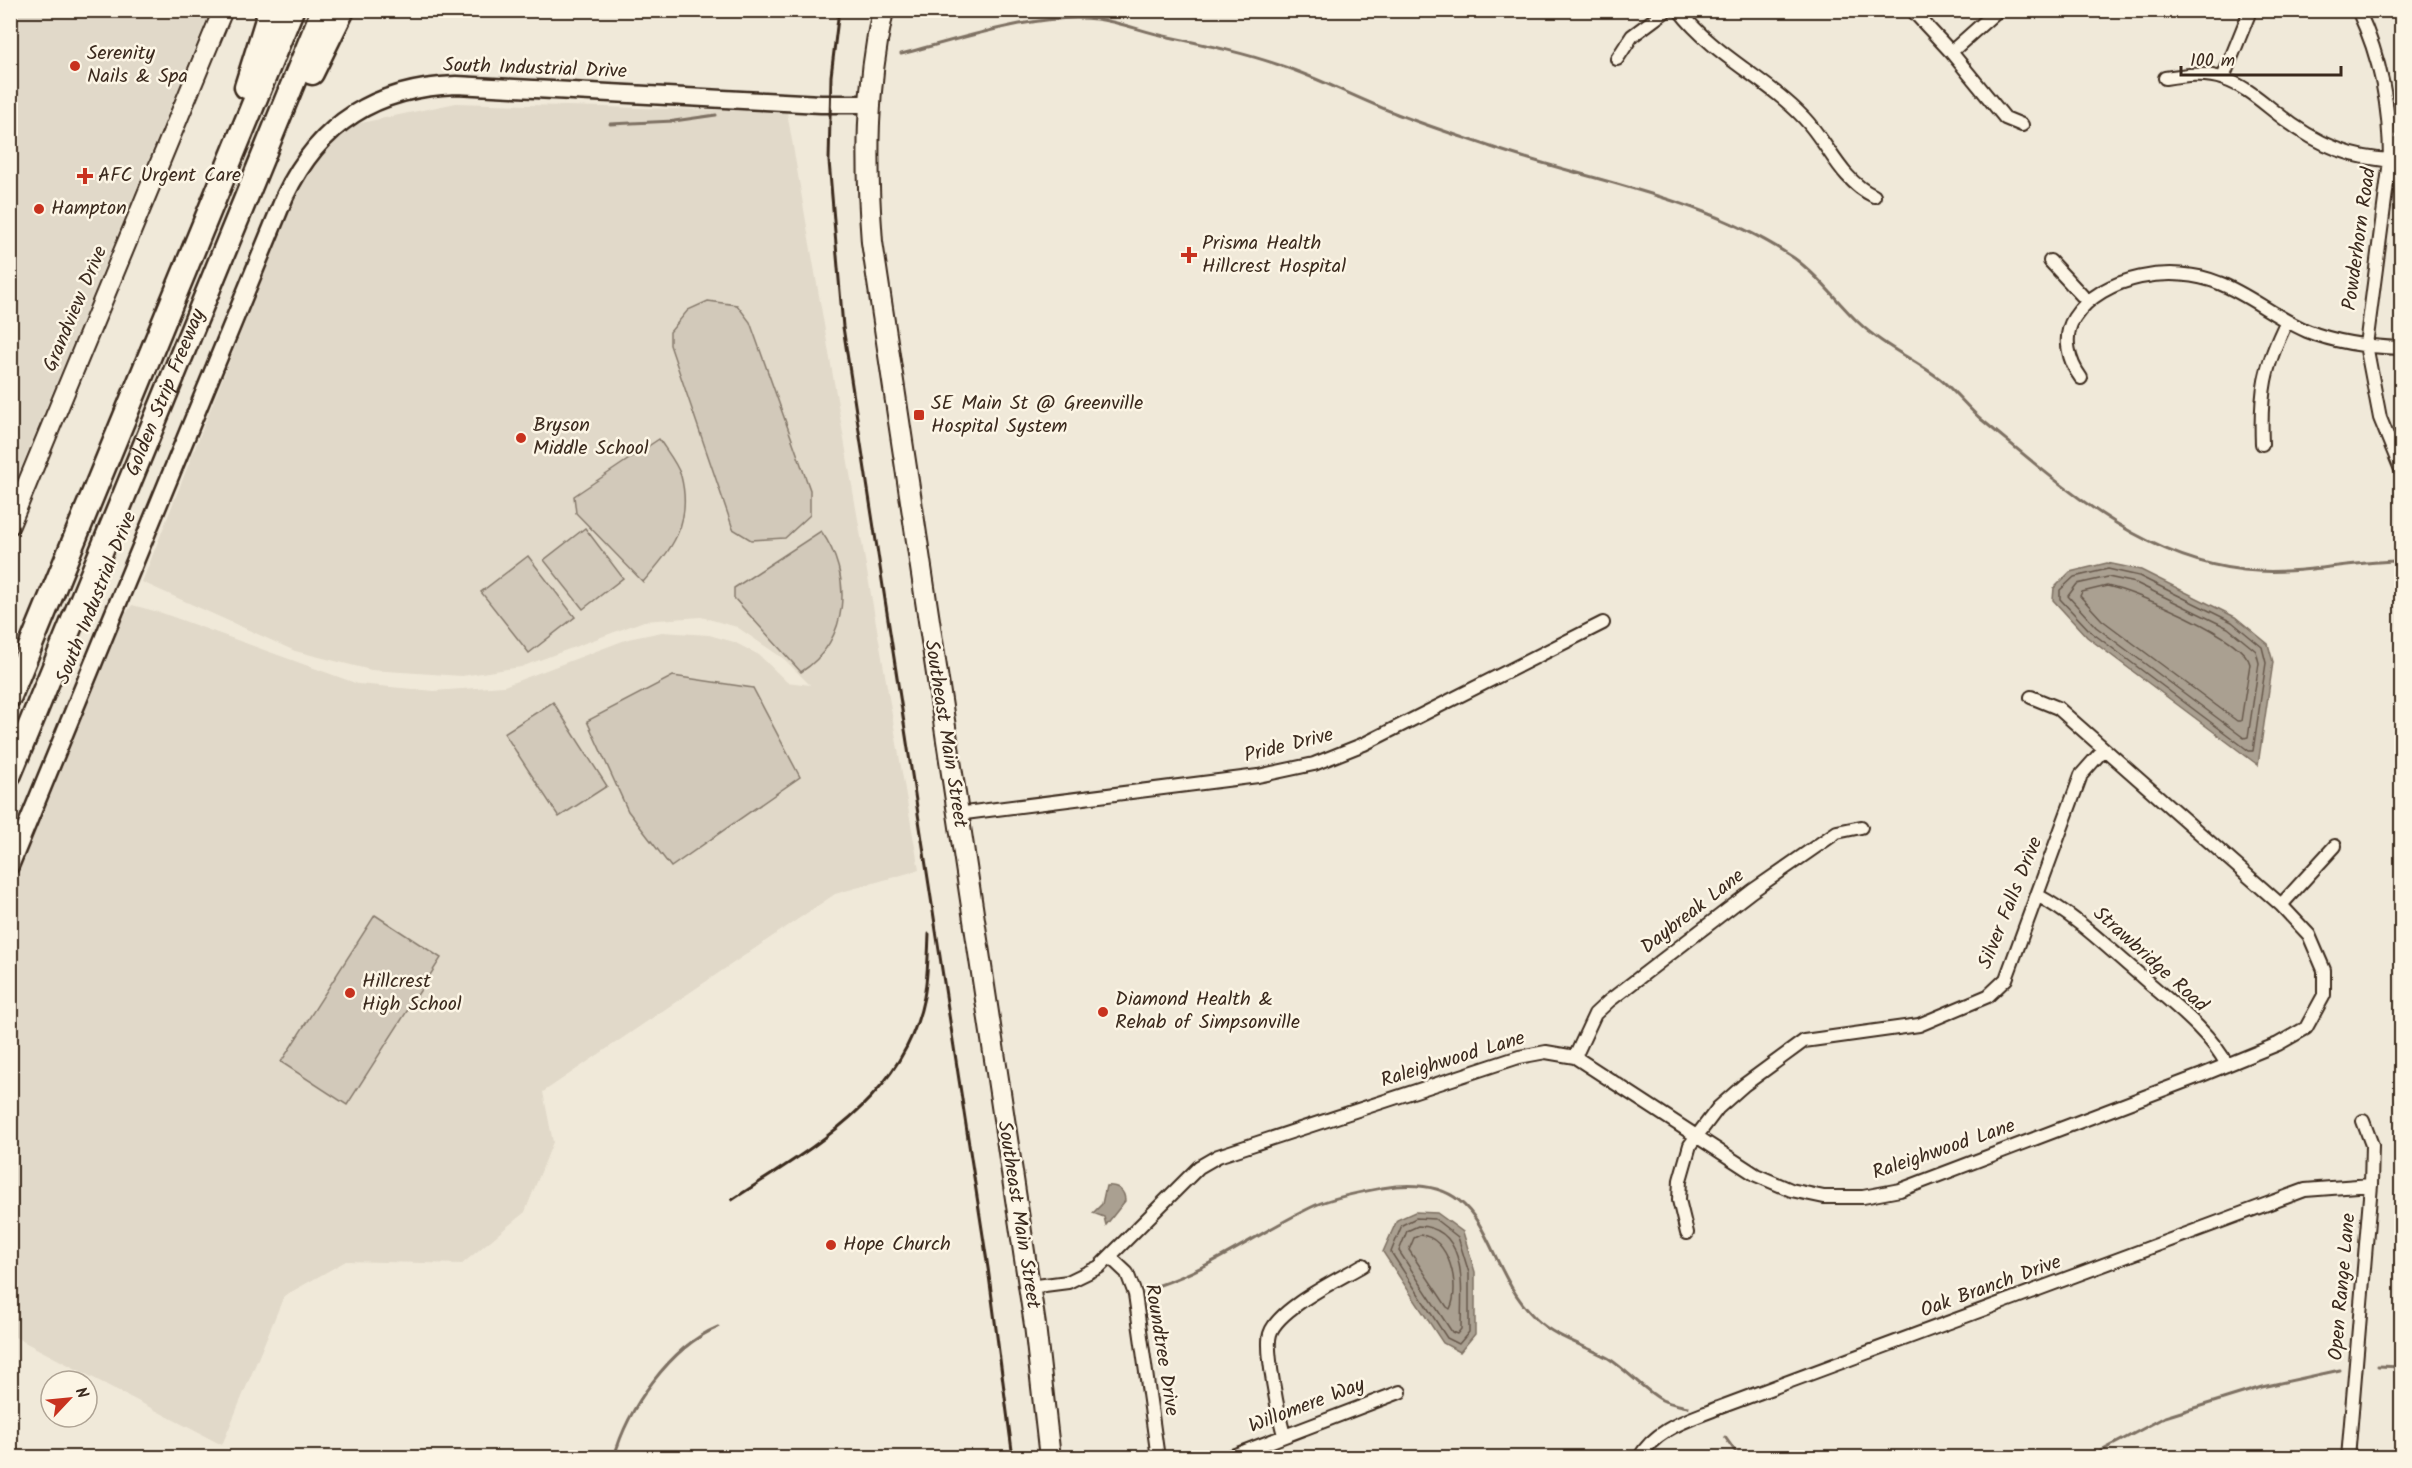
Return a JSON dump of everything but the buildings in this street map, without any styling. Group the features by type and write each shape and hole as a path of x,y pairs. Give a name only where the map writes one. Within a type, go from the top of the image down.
{"highway":[{"path":"205,221 270,10"},
{"name":"Golden Strip Freeway","path":"10,696 292,10"},
{"name":"Golden Strip Freeway","path":"10,774 323,10"},
{"path":"231,236 344,10"}],"main road":[{"name":"Grandview Drive","path":"10,525 223,10"},
{"name":"Southeast Main Street","path":"883,10 869,104 868,188 872,242 1029,1287 1050,1458"}],"street":[{"path":"1617,59 1632,36 1667,10"},
{"path":"1679,10 1693,29 1789,103 1821,137 1845,176 1860,189 1874,196"},
{"path":"1912,10 1951,52 2005,118 2022,125"},
{"path":"1951,52 1998,10"},
{"name":"Powderhorn Road","path":"2358,11 2383,78 2396,160 2366,345 2380,418 2402,472"},
{"path":"2223,78 2248,16"},
{"path":"2165,78 2185,75 2223,78 2244,87 2317,142 2344,152 2396,160"},
{"name":"South Industrial Drive","path":"10,866 285,196 302,164 334,129 370,104 395,94 429,86 456,85 821,104 869,104"},
{"path":"2050,261 2088,302"},
{"path":"2081,378 2069,356 2068,342 2074,318 2088,302 2130,280 2156,275 2182,274 2219,282 2287,321 2317,334 2366,345 2402,348"},
{"path":"2262,444 2264,379 2271,354 2287,321"},
{"name":"Pride Drive","path":"957,814 1258,776 1314,764 1374,739 1603,623"},
{"name":"Raleighwood Lane","path":"1029,1287 1068,1282 1099,1267 1199,1167 1218,1156 1519,1057 1546,1052 1575,1057 1756,1175 1791,1190 1824,1197 1863,1197 1900,1190 1949,1173 2278,1044 2306,1028 2324,994 2324,970 2309,935 2281,905 2058,708 2031,697"},
{"name":"Silver Falls Drive","path":"1687,1233 1679,1200 1680,1180 1690,1145 1718,1108 1744,1085 1804,1041 1919,1025 1988,996 2006,978 2081,775 2104,749"},
{"name":"Daybreak Lane","path":"1575,1057 1585,1031 1595,1014 1609,1001 1752,891 1837,832 1861,828"},
{"path":"2281,905 2335,846"},
{"name":"Strawbridge Road","path":"2037,895 2074,918 2165,997 2210,1042 2226,1065"},
{"name":"Open Range Lane","path":"2348,1458 2371,1185 2372,1145 2363,1121"},
{"name":"Oak Branch Drive","path":"1639,1458 1647,1443 1669,1428 1730,1404 2305,1190 2371,1185"},
{"name":"Roundtree Drive","path":"1110,1257 1127,1273 1136,1294 1158,1458"},
{"path":"1284,1435 1276,1403 1269,1335 1277,1321 1292,1308 1363,1265"},
{"name":"Willomere Way","path":"1227,1458 1400,1392"}],"shaded area":[{"path":"10,11 210,11 11,492"},
{"path":"456,103 787,112 919,870 835,894 543,1092 553,1142 525,1212 462,1264 346,1261 284,1296 222,1445 99,1381 99,1369 76,1369 11,1335 11,885 120,622 132,605 162,613 358,684 434,691 504,686 628,639 662,632 709,635 734,642 759,655 787,682 810,685 784,659 737,627 701,617 644,621 521,667 462,676 371,670 295,651 142,582 290,208 321,153 356,124"},
{"path":"708,301 737,305 750,322 810,490 810,515 785,538 751,540 733,529 670,345 670,332 688,310"},
{"path":"659,439 681,476 684,508 682,521 671,546 643,582 576,513 574,496"},
{"path":"585,528 623,578 583,609 544,560"},
{"path":"821,531 838,567 842,587 841,606 837,625 829,643 817,659 801,672 734,598 734,588"},
{"path":"528,556 575,617 529,653 481,592"},
{"path":"673,676 753,688 800,777 671,867 628,811 587,721"},
{"path":"553,702 607,786 559,817 504,733"},
{"path":"375,915 441,958 347,1105 281,1062"}],"water":[{"path":"2107,563 2141,570 2235,617 2268,644 2273,662 2258,765 2087,637 2053,600 2054,588 2070,572"},
{"path":"1106,1186 1120,1189 1125,1201 1106,1225 1104,1217 1093,1213 1102,1204"},
{"path":"1415,1212 1437,1213 1463,1232 1475,1272 1475,1334 1460,1352 1443,1343 1383,1252 1397,1220"}],"waterway":[{"path":"901,54 1024,23 1073,18 1114,22 1240,53 1282,66 1420,123 1491,147 1685,205 1722,219 1759,237 1803,265 1868,331 1940,379 1982,420 2071,492 2135,534 2170,551 2206,563 2264,571 2304,570 2402,561"},
{"path":"610,124 674,121 716,115"},
{"path":"1157,1286 1218,1259 1323,1202 1382,1188 1419,1186 1446,1192 1465,1206 1480,1225 1517,1296 1536,1319 1561,1336 1608,1358 1662,1400 1688,1407"},
{"path":"614,1458 620,1439 640,1400 667,1364 700,1336 718,1327"},
{"path":"2378,1366 2402,1367"},
{"path":"2088,1458 2165,1417 2262,1387 2340,1370"},
{"path":"1725,1437 1740,1458"}],"railway":[{"path":"839,10 831,76 829,161 843,327 988,1268 1013,1458"},
{"path":"732,1200 793,1161 850,1117 875,1092 897,1064 913,1033 924,997 929,934"}],"place":[{"name":"Serenity Nails & Spa","path":"75,66"},
{"name":"AFC Urgent Care","path":"85,176"},
{"name":"Hampton","path":"39,209"},
{"name":"Prisma Health Hillcrest Hospital","path":"1189,255"},
{"name":"SE Main St @ Greenville Hospital System","path":"919,415"},
{"name":"Bryson Middle School","path":"521,438"},
{"name":"Hillcrest High School","path":"350,993"},
{"name":"Diamond Health & Rehab of Simpsonville","path":"1103,1012"},
{"name":"Hope Church","path":"831,1245"}]}
